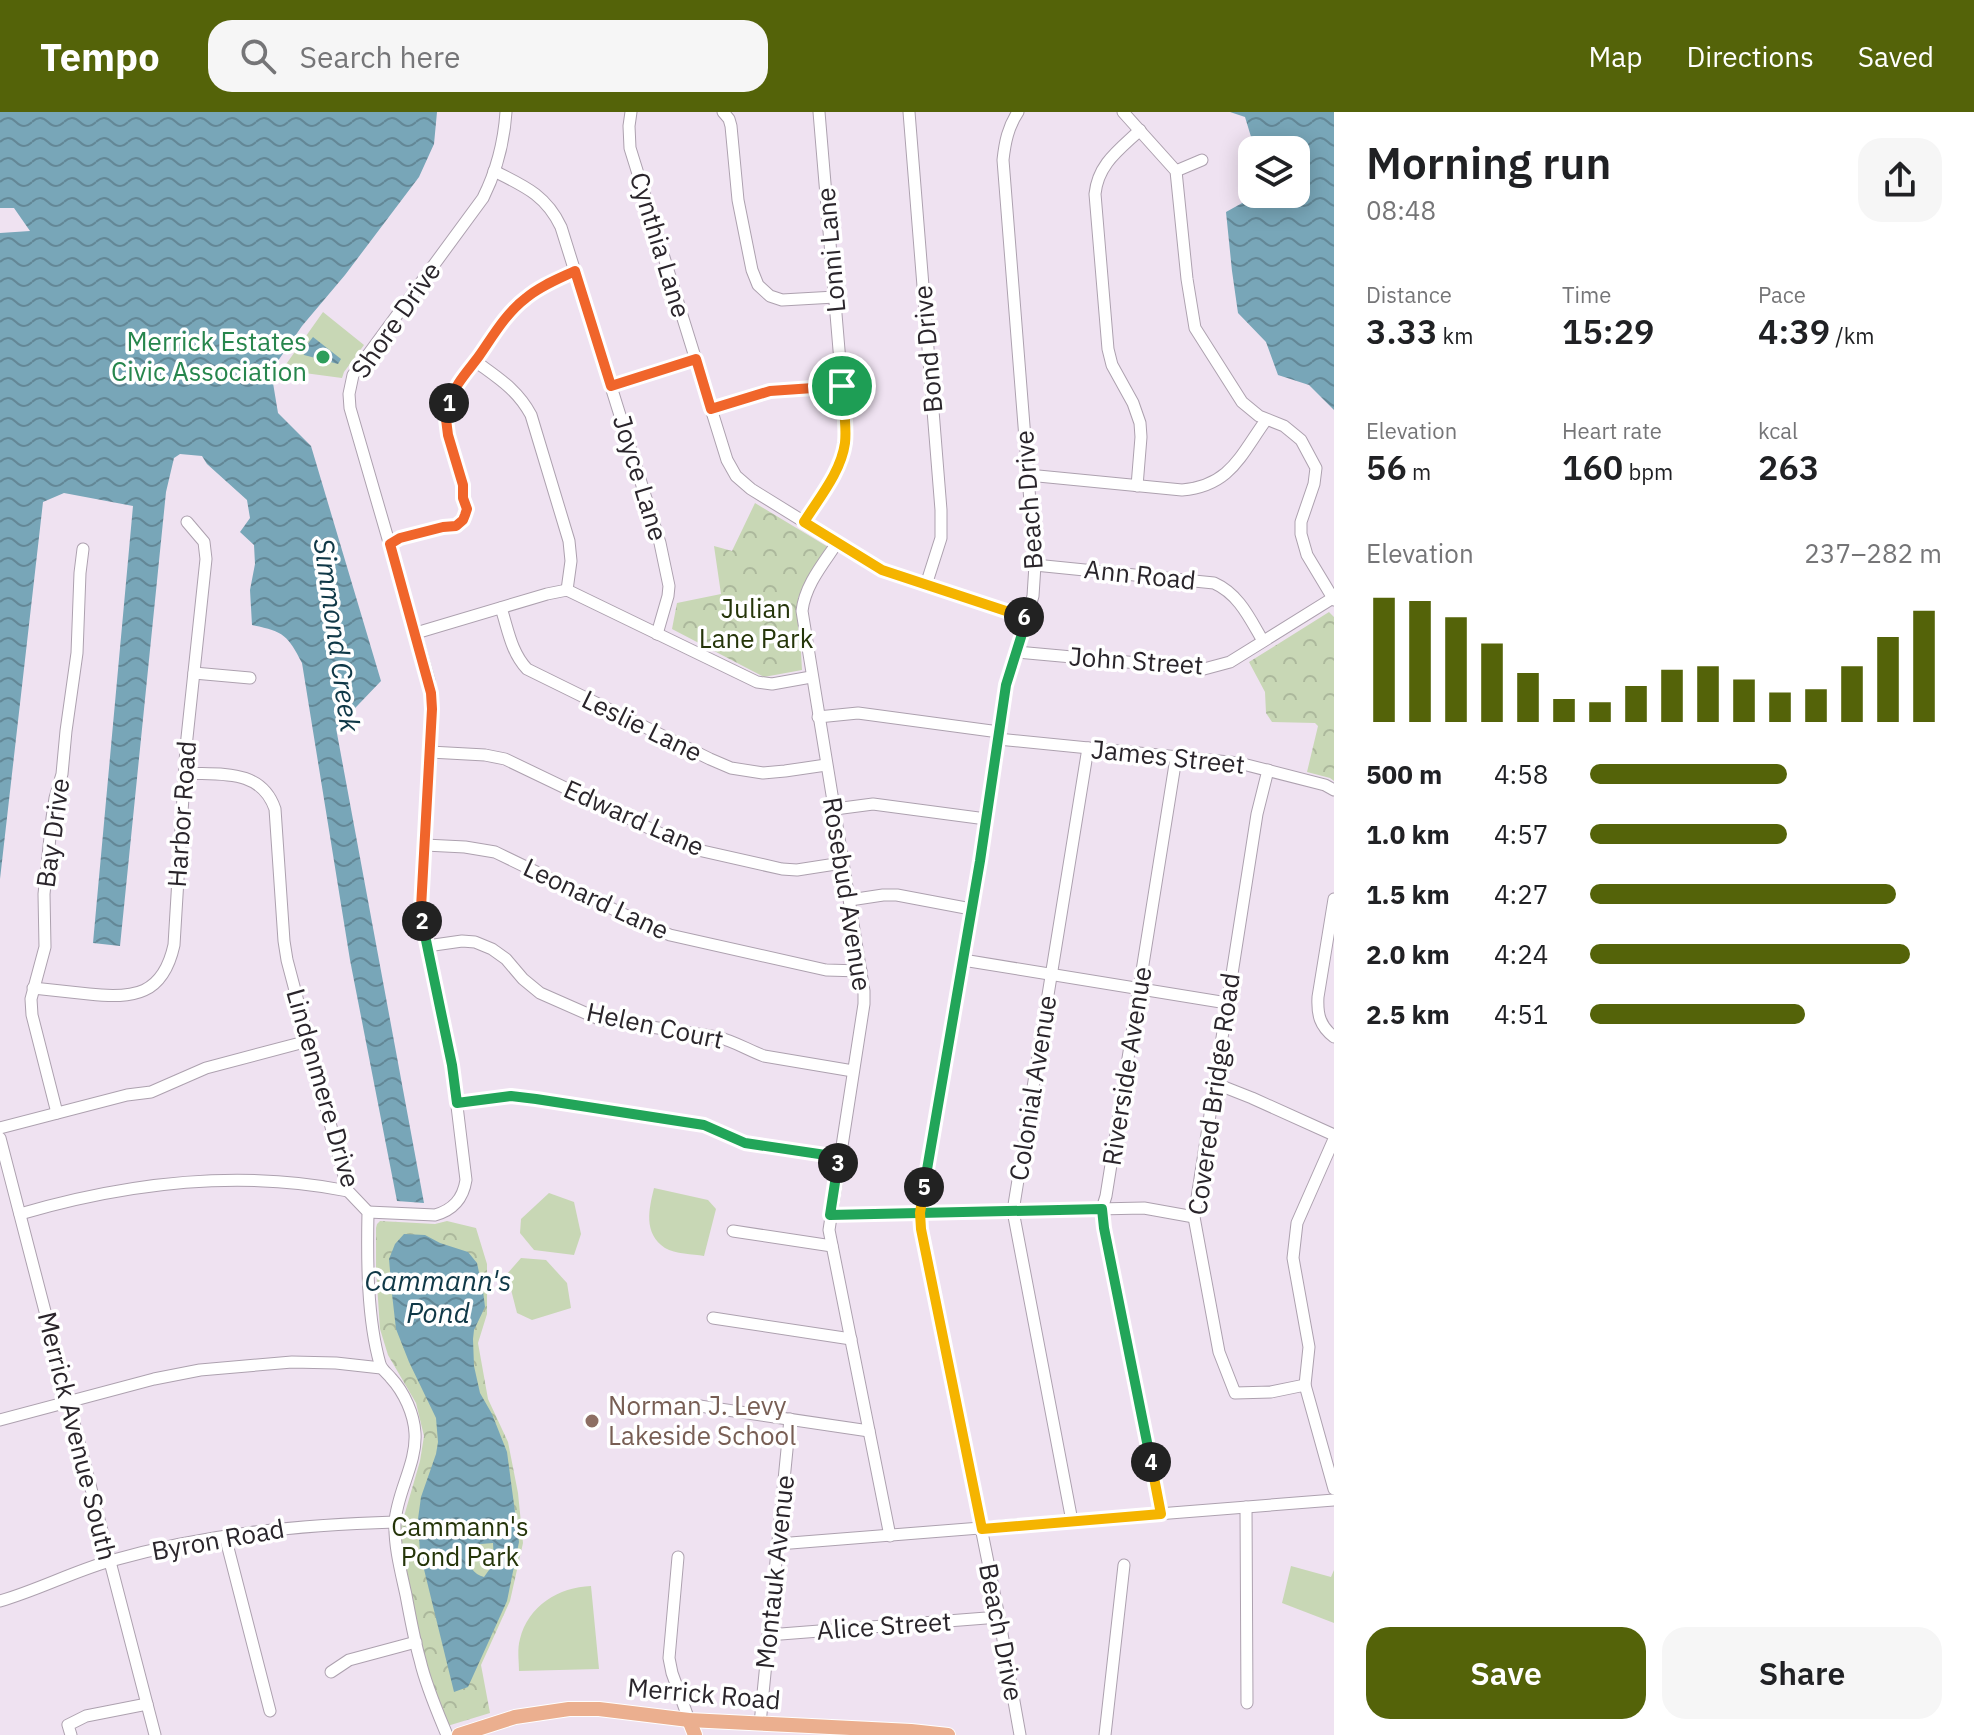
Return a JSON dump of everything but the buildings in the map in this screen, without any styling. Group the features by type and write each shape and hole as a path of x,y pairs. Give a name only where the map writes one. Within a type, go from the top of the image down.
{"main road":[{"name":"Merrick Road","path":"459,1735 515,1717 569,1709 599,1709 689,1720 948,1735"},
{"path":"689,1720 695,1735"}],"street":[{"name":"Shore Drive","path":"368,1212 435,1215 450,1209 460,1199 466,1180 452,1065 421,908 431,693 350,408 350,383 483,198 494,171 506,112"},
{"name":"Cynthia Lane","path":"631,112 630,148 727,460 736,476 751,489 882,570 1027,618"},
{"path":"723,112 731,126 738,200 752,270 758,285 770,296 782,300 835,297"},
{"name":"Lonni Lane","path":"804,522 838,468 846,433 819,112"},
{"name":"Bond Drive","path":"909,112 941,510 941,538 926,585"},
{"name":"Beach Drive","path":"1018,112 1006,138 1003,160 1035,587 1006,685 920,1213 1020,1735"},
{"path":"1123,112 1176,171 1195,328 1242,402 1252,412 1284,426 1301,440 1321,468 1301,522 1301,534 1307,555 1334,599"},
{"path":"1137,486 1140,423 1112,365 1108,349 1095,194 1101,170 1140,130"},
{"path":"1176,171 1202,160"},
{"name":"Joyce Lane","path":"494,171 533,191 550,207 561,227 667,570 668,596 657,634"},
{"path":"390,544 400,538 456,526 463,520 467,509 461,475 448,435 446,413 452,392 509,314 524,299 575,271"},
{"path":"611,386 696,359"},
{"path":"475,361 516,392 531,415 569,541 571,561 567,590"},
{"path":"711,409 770,391 842,386"},
{"path":"1028,475 1198,489 1221,479 1229,471 1266,420"},
{"name":"Harbor Road","path":"33,988 128,996 146,989 170,962 174,945 185,773 206,548 202,538 187,522"},
{"name":"Rosebud Avenue","path":"837,543 810,585 803,602 802,620 850,900 864,1004 829,1230 890,1536"},
{"name":"Bay Drive","path":"57,1113 32,1015 31,999 45,947 45,879 77,653 83,549"},
{"name":"Ann Road","path":"1035,565 1214,583 1225,587 1236,597 1263,641"},
{"path":"416,633 567,590 757,682 772,684 811,677"},
{"name":"John Street","path":"1017,652 1204,669 1230,662 1334,599"},
{"name":"Leslie Lane","path":"501,608 513,649 527,669 682,746 742,770 763,773 826,765"},
{"path":"194,673 250,678"},
{"name":"James Street","path":"818,717 858,713 1088,748 1239,763 1334,790"},
{"name":"Colonial Avenue","path":"1072,1521 1013,1211 1088,748"},
{"name":"Edward Lane","path":"430,752 505,759 698,850 782,869 797,870 842,863"},
{"name":"Riverside Avenue","path":"1161,1514 1102,1209 1176,758"},
{"name":"Covered Bridge Road","path":"1268,770 1257,814 1194,1217 1219,1352 1235,1393 1271,1392 1305,1385"},
{"name":"Lindenmere Drive","path":"185,773 246,778 262,787 272,800 284,941 348,1191 368,1212 372,1318 381,1368 404,1396 415,1431 414,1453 395,1522 399,1562 431,1698 447,1735"},
{"path":"835,809 873,804 986,819"},
{"name":"Leonard Lane","path":"425,845 495,852 670,935 826,970 861,971"},
{"path":"850,900 897,895 971,909"},
{"path":"1334,899 1318,1012 1321,1024 1334,1037"},
{"name":"Helen Court","path":"427,946 462,941 492,949 540,993 599,1019 717,1037 764,1056 853,1071"},
{"path":"963,960 1227,1003"},
{"path":"0,1128 127,1095 151,1092 206,1068 308,1041"},
{"path":"1214,1083 1334,1137 1297,1223 1293,1244 1294,1271 1309,1347 1305,1385 1334,1489"},
{"path":"457,1103 511,1096 536,1099 704,1125 745,1143 839,1157"},
{"name":"Merrick Avenue South","path":"0,1138 155,1735"},
{"path":"20,1214 120,1190 212,1180 311,1183 348,1191"},
{"path":"830,1215 1155,1209 1194,1217"},
{"path":"733,1231 832,1246"},
{"path":"713,1318 851,1339"},
{"path":"0,1420 154,1379 224,1367 292,1362 381,1368"},
{"path":"693,1405 869,1431"},
{"name":"Montauk Avenue","path":"760,1724 790,1419"},
{"path":"778,1544 1334,1500"},
{"path":"1246,1507 1247,1703"},
{"name":"Byron Road","path":"0,1601 110,1561 185,1543 298,1526 395,1522"},
{"path":"225,1536 270,1711"},
{"path":"678,1557 669,1658 689,1720"},
{"path":"1105,1735 1124,1565"},
{"name":"Alice Street","path":"768,1635 999,1617"},
{"path":"331,1672 349,1660 416,1642"},
{"path":"71,1735 68,1725 79,1719 147,1704"}],"green space":[{"name":"Merrick Estates Civic Association","path":"323,312 364,345 342,378 282,370"},
{"name":"Julian Lane Park","path":"755,503 828,547 798,598 802,670 764,677 672,629 677,603 721,594 714,546 732,551"},
{"path":"1329,612 1334,617 1334,781 1307,772 1318,726 1315,723 1272,722 1266,713 1265,692 1249,662"},
{"path":"654,1188 708,1200 716,1209 704,1256 674,1252 658,1242 649,1220"},
{"path":"549,1193 574,1202 581,1234 574,1255 534,1250 520,1233 521,1219"},
{"name":"Cammann's Pond","path":"380,1221 435,1224 447,1221 476,1228 487,1264 487,1314 478,1343 488,1399 508,1442 518,1493 523,1543 510,1601 481,1665 490,1713 444,1727 433,1699 398,1537 424,1436 416,1403 388,1355 380,1329 376,1228"},
{"path":"521,1258 546,1260 567,1283 571,1308 532,1320 517,1313 507,1274"},
{"path":"1291,1566 1331,1577 1334,1570 1334,1623 1282,1603"},
{"path":"591,1586 599,1669 519,1671 520,1639 530,1617 546,1600 568,1590"}],"water":[{"name":"Simmond Creek","path":"0,112 437,112 434,144 419,177 302,326 271,371 278,413 311,446 381,681 336,728 424,1203 397,1201 350,960 302,663 293,646 283,636 252,625 250,590 255,564 254,545 240,532 250,518 247,500 202,456 180,454 174,458 166,492 120,946 93,943 133,506 64,493 43,502 0,879 0,233 30,231 14,208 0,208"},
{"path":"1230,112 1334,112 1334,410 1309,385 1278,375 1266,342 1238,313 1226,212 1238,205 1238,208 1310,208 1310,136 1251,136 1245,117"},
{"path":"313,337 341,359 338,364 304,355 303,350"},
{"name":"Cammann's Pond","path":"404,1234 425,1235 468,1252 477,1263 485,1307 474,1330 474,1366 480,1393 507,1452 519,1542 507,1601 468,1687 454,1692 420,1553 418,1519 421,1497 436,1454 436,1418 396,1329 389,1259 395,1244","holes":["493,1543 494,1563 484,1577 479,1575 468,1560 469,1545"]}],"place":[{"name":"Merrick Estates Civic Association","path":"323,357"},
{"name":"Norman J. Levy Lakeside School","path":"592,1421"}],"route":[{"path":"842,386 770,391 711,409 696,359 611,386 575,271 524,299 509,314 452,392 446,419 463,485 467,509 463,520 456,526 400,538 390,544 431,693 421,908 457,1103 511,1096 536,1099 704,1125 745,1143 839,1157 830,1215 920,1213 1013,1211 1102,1209 1161,1514 982,1529 920,1213 980,861 1006,685 1027,618 882,570 804,522 842,457 846,433 842,386"}],"park label":[{"name":"Cammann's Pond Park","path":"460,1542"}]}
